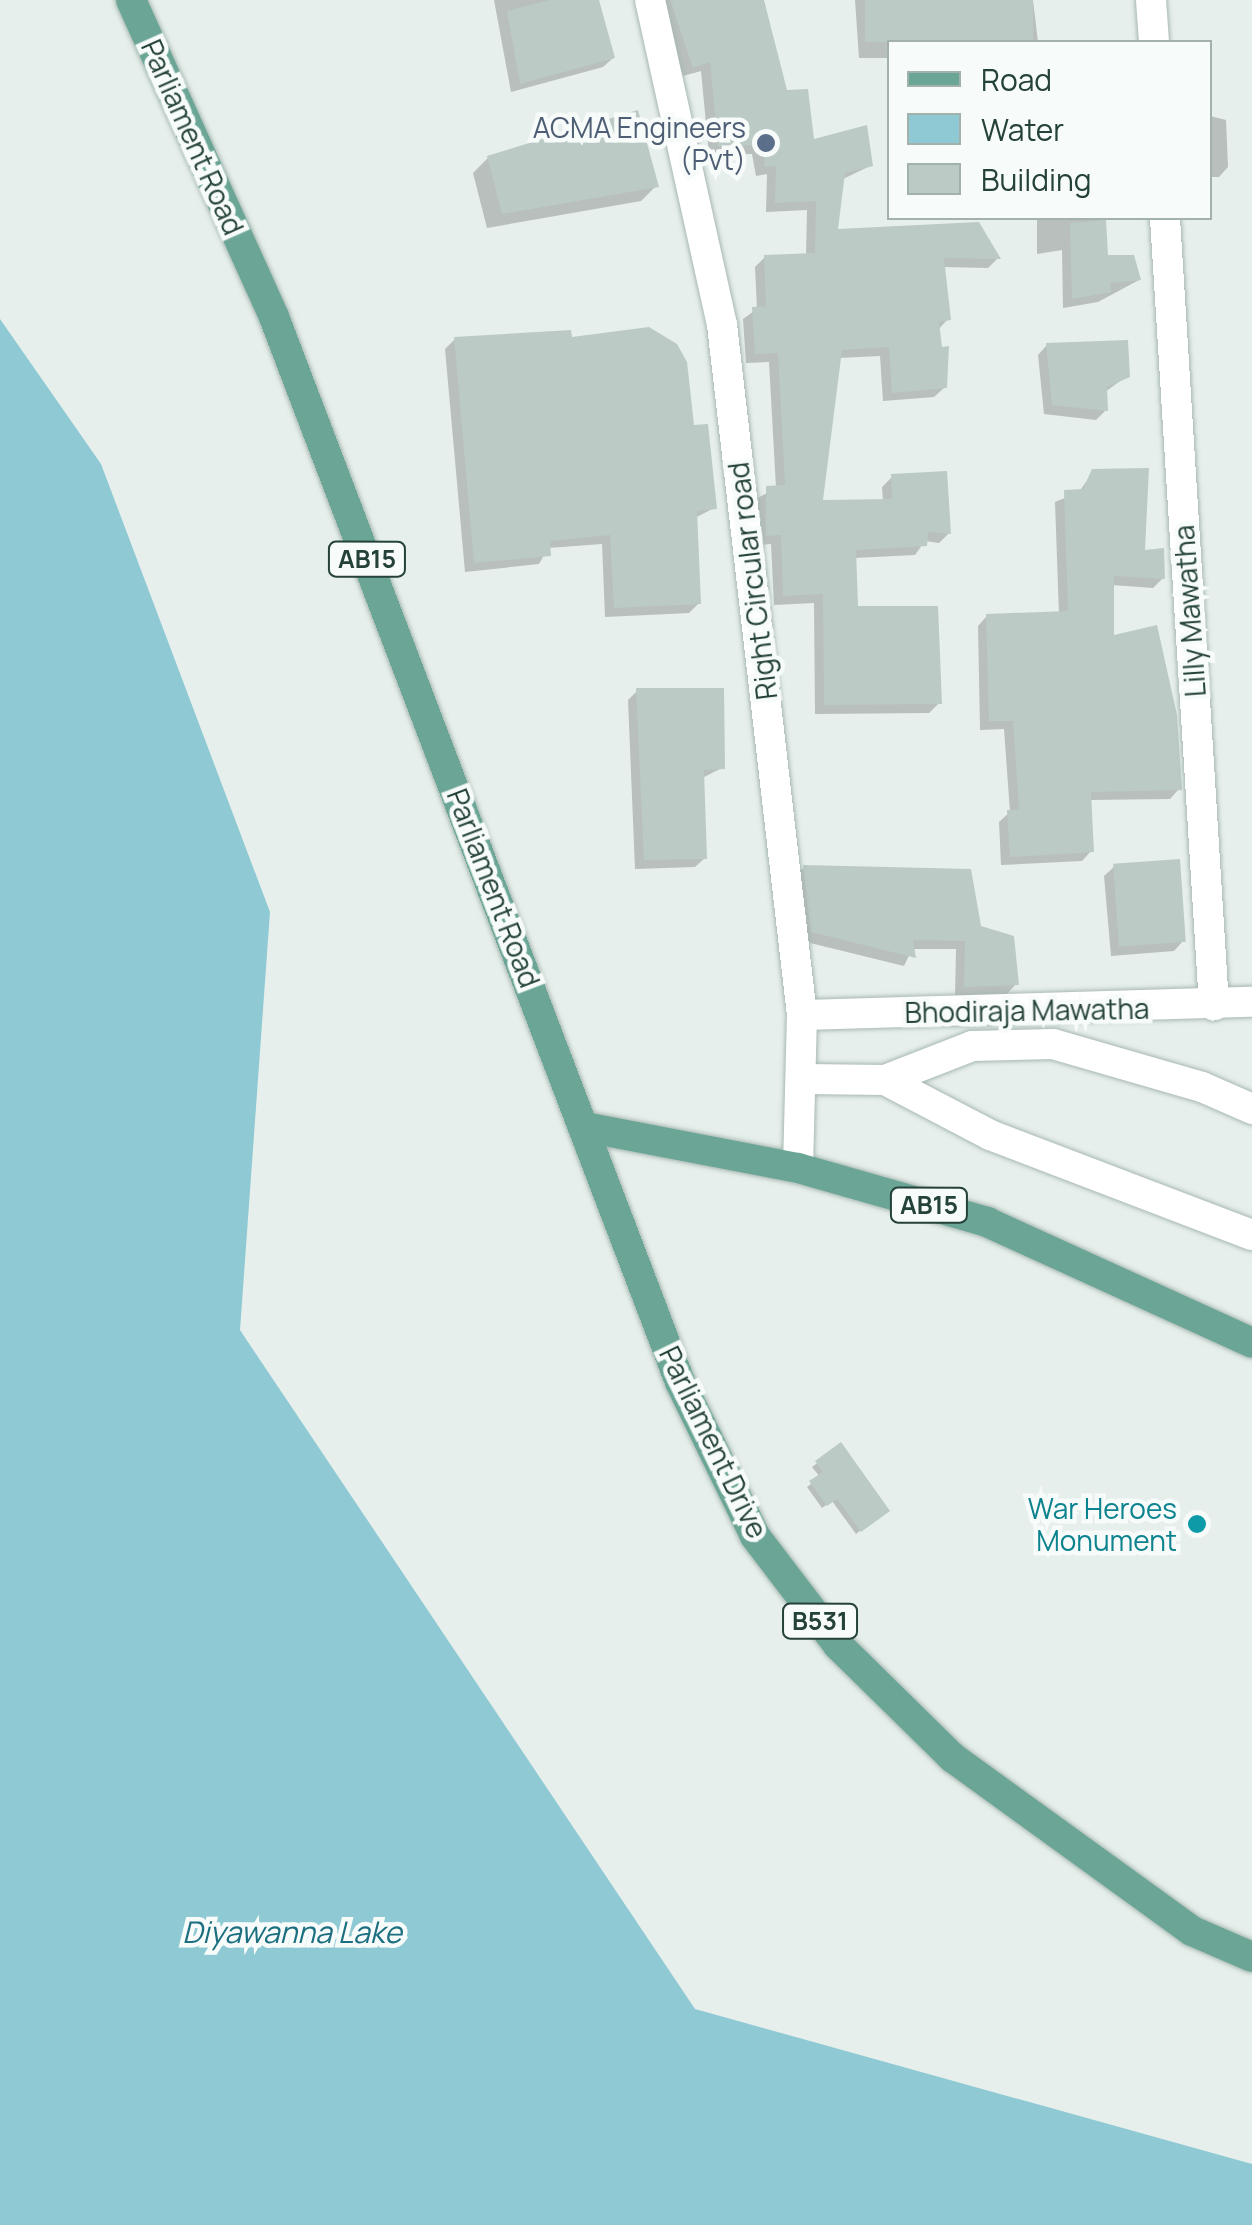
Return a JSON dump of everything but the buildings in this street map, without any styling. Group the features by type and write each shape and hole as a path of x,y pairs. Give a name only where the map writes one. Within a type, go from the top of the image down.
{"main road":[{"name":"Parliament Road","path":"131,0 274,317 585,1126"},
{"name":"AB15","path":"585,1126 798,1168 987,1222 1252,1343"},
{"name":"Parliament Drive","path":"585,1126 680,1382 755,1536 838,1645 953,1758 1192,1931 1252,1957"}],"street":[{"name":"Right Circular road","path":"650,0 722,324 802,1015 804,1079 798,1168"},
{"path":"1152,0 1154,40"},
{"name":"Lilly Mawatha","path":"1165,220 1214,1005"},
{"name":"Bhodiraja Mawatha","path":"802,1015 1252,1002"},
{"path":"804,1079 885,1080 972,1046 1053,1044 1202,1088 1252,1109"},
{"path":"885,1080 990,1135 1252,1235"}],"water":[{"name":"Diyawanna Lake","path":"0,319 101,464 270,912 240,1330 695,2009 1252,2164 1252,2225 0,2225"}],"place":[{"name":"ACMA Engineers (Pvt)","path":"766,143"},
{"name":"War Heroes Monument","path":"1197,1524"}]}
